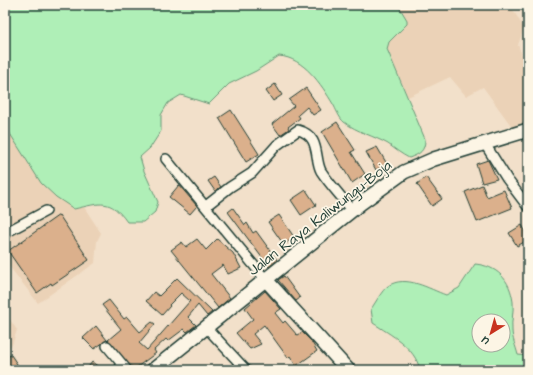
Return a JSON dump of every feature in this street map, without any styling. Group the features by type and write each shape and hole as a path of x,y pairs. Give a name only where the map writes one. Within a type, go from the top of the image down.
{"main road":[{"name":"Jalan Raya Kaliwungu-Boja","path":"153,370 384,186 418,165 528,130"},
{"path":"266,280 348,370"}],"street":[{"path":"206,206 230,187 252,173 277,145 298,130 311,139 318,151 320,169 352,210"},
{"path":"486,144 507,179 528,207"},
{"path":"166,159 266,280"},
{"path":"5,233 46,211"},
{"path":"206,327 246,370"},
{"path":"107,346 127,370"}],"shaded area":[{"path":"398,5 510,5 524,28 518,45 528,70 528,125 515,131 483,87 466,96 450,77 408,97 387,49 389,42 407,24 407,20"},
{"path":"5,129 7,129 20,149 74,209 84,207 101,233 97,241 95,263 38,303 5,261"},
{"path":"5,312 17,330 12,345 5,349"}],"green space":[{"path":"5,5 398,5 407,20 407,24 389,42 387,49 425,139 423,149 421,152 409,158 388,144 344,122 323,88 311,73 296,62 279,56 256,71 229,84 209,104 181,95 168,103 161,115 161,131 150,148 140,157 144,171 158,202 155,212 143,222 127,222 115,209 104,204 74,209 56,197 41,183 7,129 5,129"},
{"path":"475,264 483,265 501,275 509,287 513,302 512,333 514,342 518,355 528,356 528,370 420,370 408,348 373,323 371,309 384,290 388,286 395,283 410,282 425,286 446,295 459,288"}],"building":[{"path":"275,84 282,95 273,101 266,91"},
{"path":"306,88 321,110 313,115 307,107 298,115 300,118 288,127 289,129 280,135 272,124 294,106 289,100"},
{"path":"231,110 259,154 246,162 219,118"},
{"path":"337,122 355,150 351,152 365,174 352,183 322,132"},
{"path":"377,147 387,164 376,170 366,152"},
{"path":"488,160 497,179 482,183 476,164"},
{"path":"214,177 221,187 215,191 208,181"},
{"path":"426,177 442,199 432,206 417,184"},
{"path":"179,185 197,206 190,214 169,197"},
{"path":"482,185 487,197 504,190 512,208 477,222 465,192"},
{"path":"306,190 316,205 301,215 291,200"},
{"path":"233,208 245,225 247,223 253,233 256,231 277,260 269,267 228,212"},
{"path":"59,215 89,260 52,285 51,283 37,293 8,251"},
{"path":"279,215 294,237 284,245 268,222"},
{"path":"522,225 528,236 528,240 517,246 509,233"},
{"path":"197,239 206,250 217,239 233,253 241,268 228,274 223,265 211,274 230,298 218,308 171,250 182,242 186,247"},
{"path":"284,276 300,298 296,301 278,280"},
{"path":"177,278 212,312 207,316 198,305 188,317 196,325 187,332 184,329 168,341 166,339 154,350 156,353 133,370 108,340 121,329 102,305 109,300 124,319 127,317 140,332 152,322 155,324 139,343 147,350 190,301 181,293 169,305 170,306 162,315 146,301 154,292 159,296"},
{"path":"265,291 281,309 275,313 283,323 285,321 297,335 302,332 311,341 317,351 296,366 290,356 288,358 264,325 253,334 261,344 250,349 236,333 253,319 245,308"},
{"path":"96,326 107,340 94,349 83,338"},
{"path":"11,355 19,367 14,370 8,370 5,366 5,358"},
{"path":"92,362 103,370 86,370"}]}
